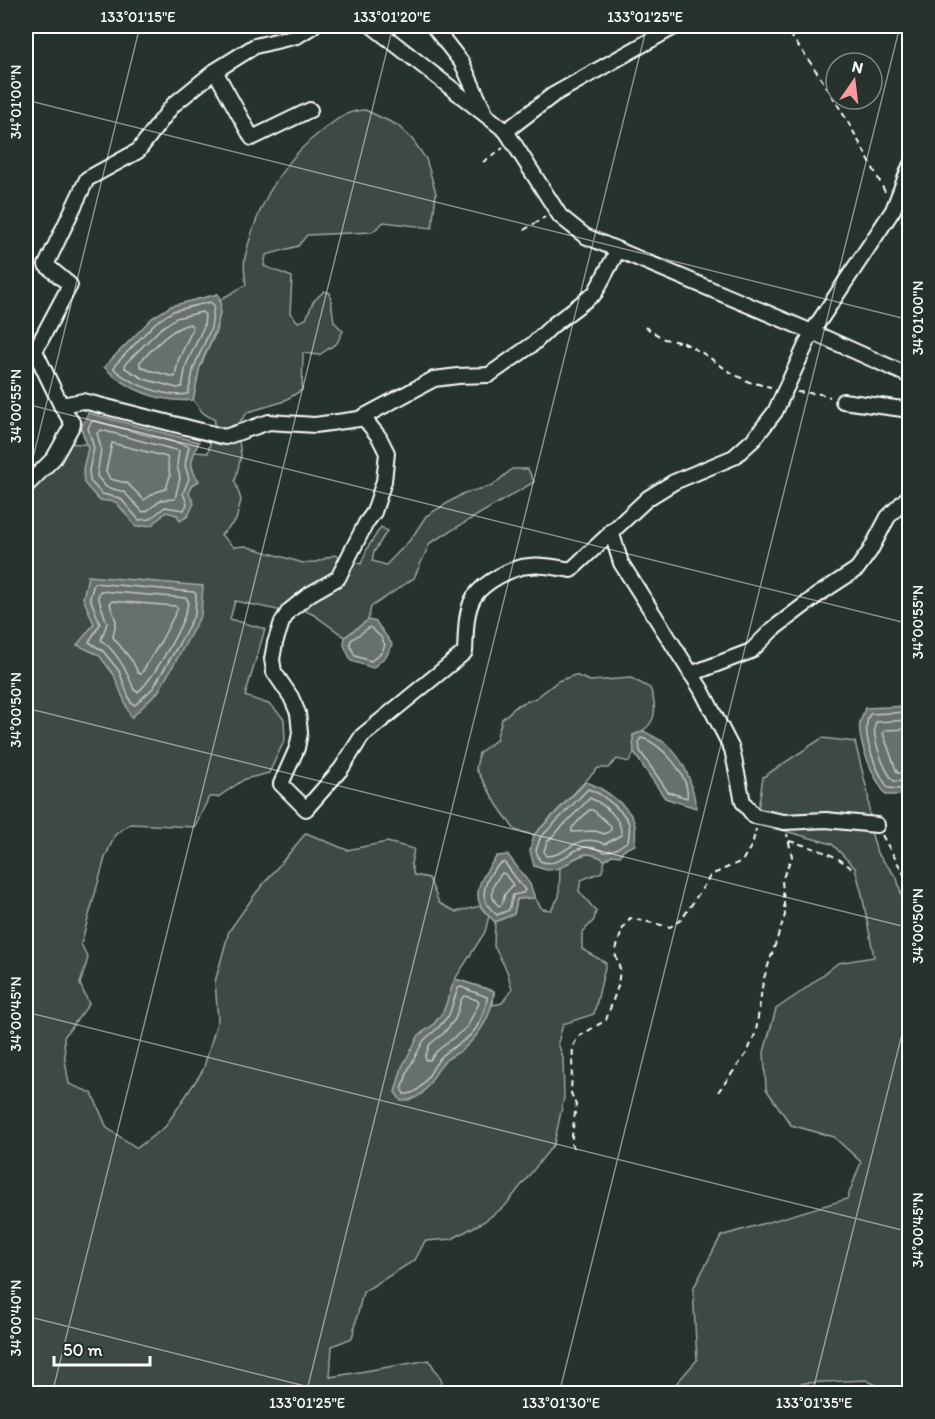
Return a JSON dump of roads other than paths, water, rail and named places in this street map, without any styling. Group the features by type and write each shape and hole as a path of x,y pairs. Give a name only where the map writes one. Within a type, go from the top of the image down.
{"street":[{"path":"26,486 54,458 73,424 30,348 70,285 46,265 87,179 138,152 173,105 215,71 255,46 297,36 313,26"},
{"path":"372,26 485,114 509,136 560,216 585,236 812,332 909,376"},
{"path":"433,26 462,63 485,114"},
{"path":"509,136 553,95 676,26"},
{"path":"215,71 252,138 310,110"},
{"path":"363,417 379,437 387,453 384,481 374,512 338,578 310,594 289,611 282,622 272,659 274,672 291,697 298,713 300,733 297,748 280,784 306,809 341,769 363,736 465,652 467,619 473,598 485,586 497,577 527,566 544,565 571,570 648,498 734,457 753,439 775,412 812,332 893,210 909,166"},
{"path":"62,405 83,401 225,437 269,422 315,424 359,419 434,379 489,375 533,344 595,292 618,250"},
{"path":"843,401 909,410"},
{"path":"691,674 751,651 773,629 857,569 888,518 909,495"},
{"path":"611,531 621,563 691,674 732,749 743,802 754,816 784,822 826,820 878,825"}],"water":[{"path":"218,294 220,311 218,321 200,367 193,400 168,399 145,393 123,382 104,367 152,318 171,306"},
{"path":"88,413 199,442 192,466 199,481 191,486 189,494 194,503 188,516 180,521 177,515 166,512 152,525 136,527 116,502 99,500 84,483 83,469 88,448 81,428"},
{"path":"88,576 203,586 201,615 181,652 158,692 131,718 114,675 99,655 77,645 94,624 83,598"},
{"path":"368,620 376,622 392,644 387,655 373,668 351,661 344,645 345,637"},
{"path":"909,706 909,795 886,795 876,779 864,750 860,722 865,708"},
{"path":"644,731 665,743 678,757 693,790 696,808 665,798 634,753 633,735"},
{"path":"586,782 608,793 629,812 635,826 635,845 623,850 620,856 612,855 605,860 587,854 557,869 546,870 534,866 530,851 534,835"},
{"path":"508,855 530,884 535,898 517,899 514,914 495,922 483,910 479,901 479,887 497,856"},
{"path":"455,979 494,991 488,1016 480,1031 469,1044 440,1067 424,1092 401,1101 395,1092 402,1067 419,1035 433,1025 443,1012"}]}
